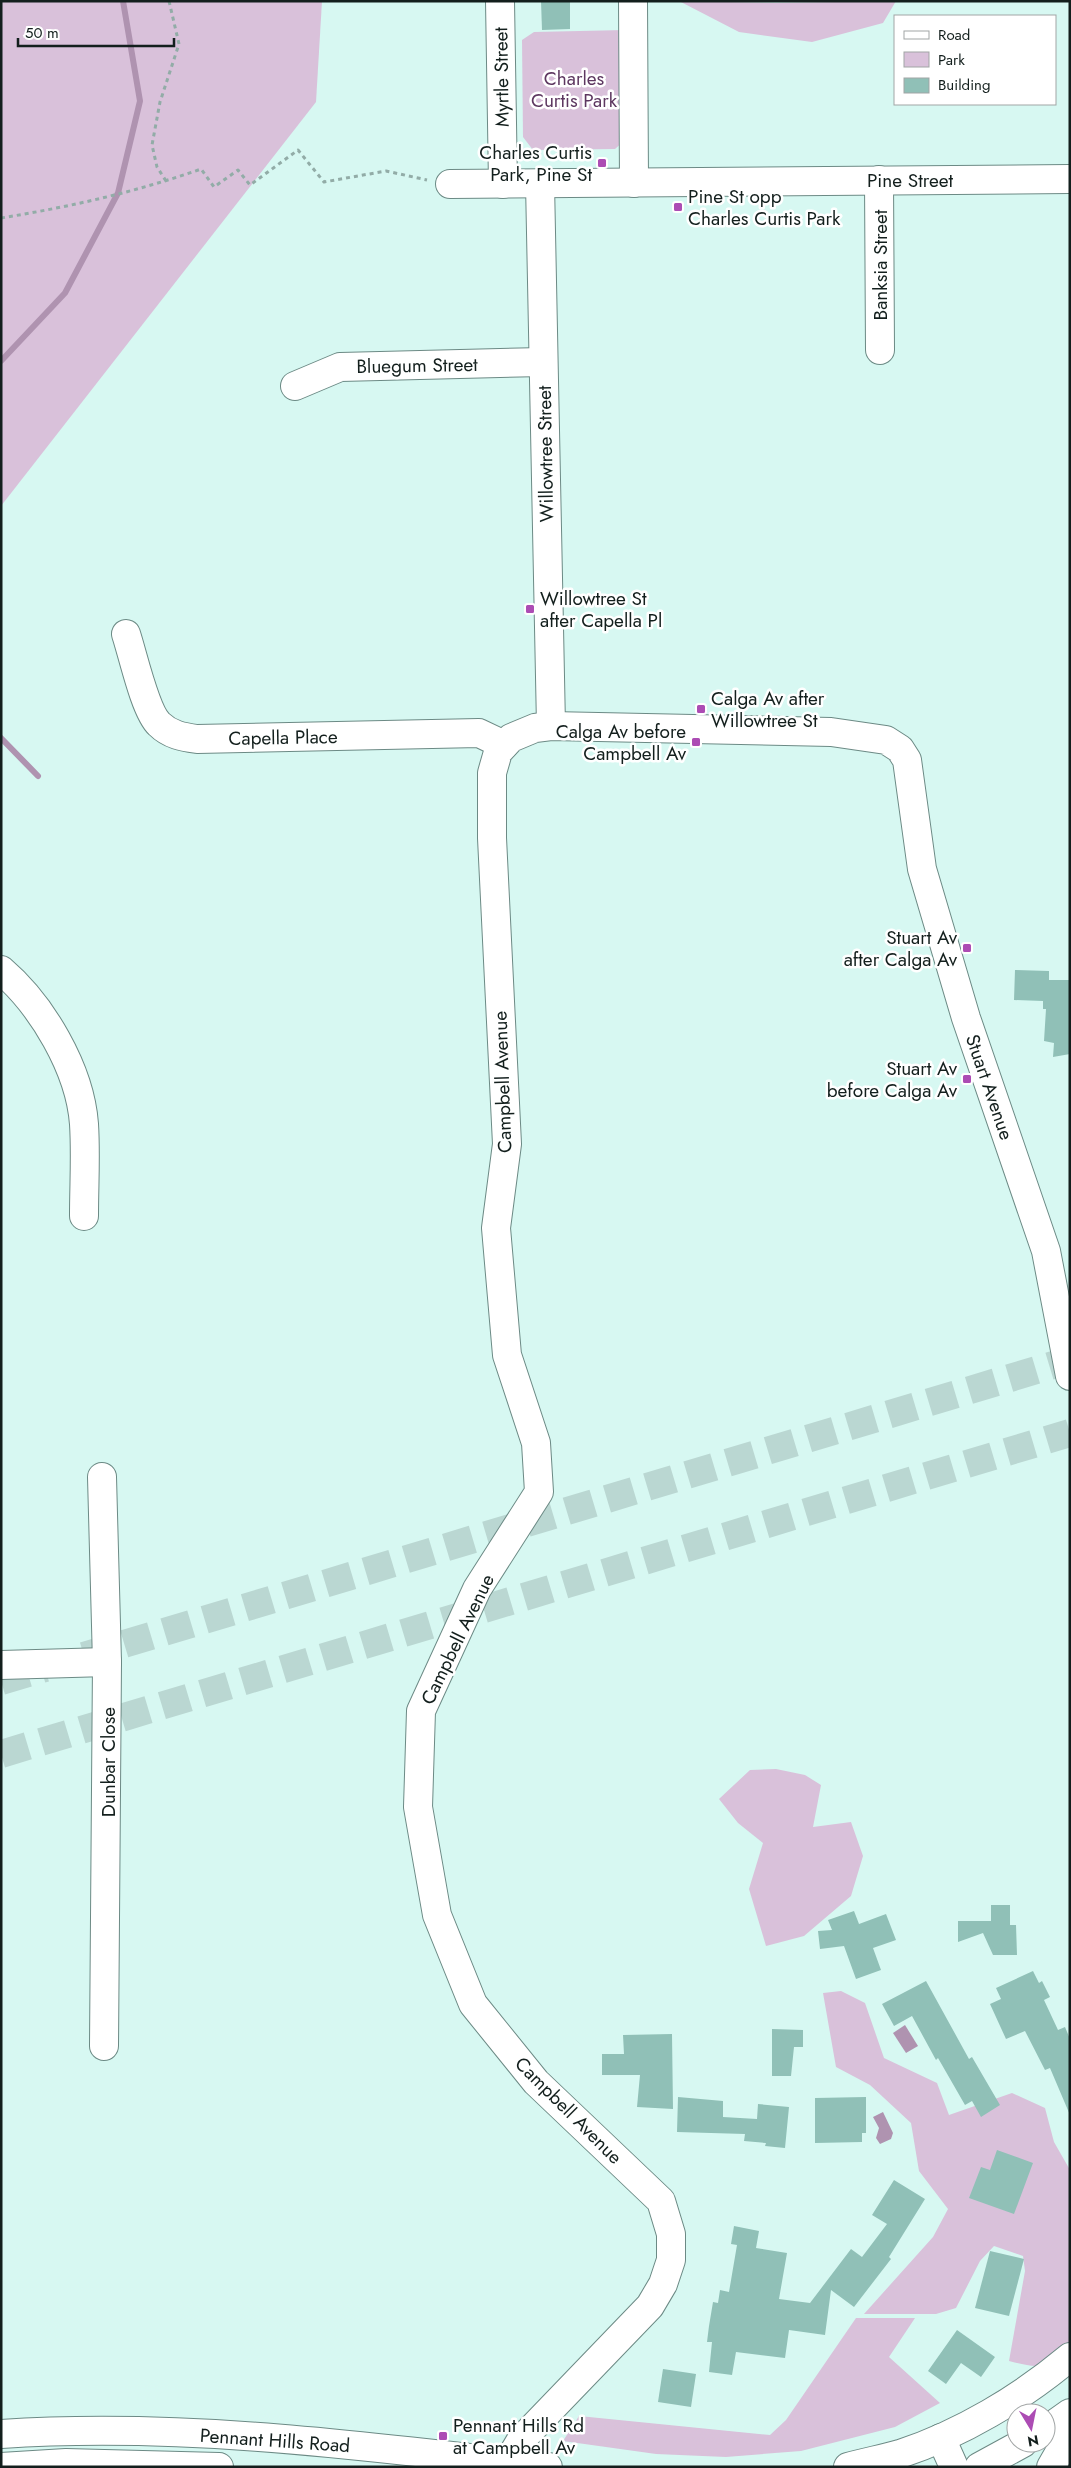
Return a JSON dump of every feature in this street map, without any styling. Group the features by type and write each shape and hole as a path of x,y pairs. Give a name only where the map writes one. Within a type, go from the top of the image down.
{"main road":[{"name":"Myrtle Street","path":"500,1 503,184"},
{"path":"633,1 634,183"},
{"name":"Pine Street","path":"450,184 1070,179"},
{"name":"Banksia Street","path":"879,180 880,350"},
{"name":"Willowtree Street","path":"540,183 551,726"},
{"name":"Bluegum Street","path":"295,386 340,367 543,362"},
{"name":"Capella Place","path":"126,634 152,713 165,730 180,737 207,739 479,733 504,745"},
{"path":"504,745 522,732 551,726"},
{"name":"Stuart Avenue","path":"551,726 830,732 886,740 900,749 907,760 922,869 941,939 986,1079 1046,1251 1070,1376"},
{"name":"Campbell Avenue","path":"504,745 498,752 492,773 492,838 507,1144 496,1228 507,1355 536,1443 539,1492 514,1534 477,1589 421,1711 418,1807 437,1915 473,2004 536,2082 661,2201 671,2234 671,2260 663,2284 650,2306 521,2440 508,2462"},
{"path":"1,970 20,986 40,1010 58,1042 79,1096 84,1123 84,1216"},
{"name":"Dunbar Close","path":"102,1477 108,1662 104,2046"},
{"path":"1,1665 108,1662"},
{"path":"848,2467 900,2454 941,2438 1015,2398 1070,2357"},
{"path":"1056,2423 1070,2413"},
{"name":"Pennant Hills Road","path":"1,2434 103,2432 214,2434 316,2441 548,2467"},
{"path":"1051,2467 1070,2434"},
{"path":"941,2438 954,2467"},
{"path":"979,2467 1006,2452"},
{"name":"Pennant Hills Road","path":"1,2466 66,2463 219,2467"}],"path":[{"path":"166,181 157,167 152,145 160,102 179,44 169,1"},
{"path":"1,218 58,208 166,181 201,169 214,187 238,170 250,185 298,150 324,182 386,171 450,184"}],"green space":[{"path":"1,1 322,1 316,102 1,506"},
{"path":"679,1 776,3 896,1 883,23 812,42 739,32"},
{"name":"Charles Curtis Park","path":"625,30 625,140 615,149 533,150 523,137 522,40 534,32"},
{"path":"776,1769 805,1775 821,1785 813,1827 851,1822 863,1856 851,1896 804,1936 766,1946 749,1889 763,1843 738,1823 719,1799 750,1770"},
{"path":"841,1991 865,2003 884,2058 937,2083 949,2115 1012,2093 1045,2108 1054,2142 1070,2170 1070,2348 1054,2360 1035,2366 1009,2361 1025,2271 1023,2256 994,2246 980,2261 956,2308 936,2314 864,2314 933,2237 948,2209 919,2171 911,2123 870,2085 836,2067 823,1993"},
{"path":"856,2318 915,2318 889,2357 940,2403 895,2427 801,2451 726,2457 656,2454 563,2441 579,2416 770,2435 786,2420"}],"shaded area":[{"path":"905,2025 918,2046 906,2053 893,2033"},
{"path":"883,2112 893,2133 891,2139 880,2144 876,2138 879,2128 873,2117"}],"building":[{"path":"541,1 570,1 570,29 542,30"},
{"path":"1015,970 1049,971 1049,980 1070,980 1070,1054 1053,1057 1054,1043 1044,1041 1046,1009 1043,1009 1043,1001 1014,1000"},
{"path":"991,1905 1010,1905 1010,1925 1016,1925 1017,1955 993,1955 983,1933 958,1942 958,1921 991,1921"},
{"path":"854,1911 859,1924 886,1914 896,1940 873,1948 881,1970 856,1979 844,1946 820,1949 818,1931 832,1930 828,1920"},
{"path":"1033,1971 1039,1983 1042,1981 1050,1997 1044,2000 1058,2030 1065,2027 1070,2039 1070,2115 1050,2068 1045,2070 1025,2031 1006,2039 990,2004 1001,1999 996,1988"},
{"path":"926,1981 969,2059 972,2057 1000,2105 981,2117 972,2101 965,2105 938,2058 936,2060 912,2016 894,2026 882,2004"},
{"path":"772,2029 803,2030 803,2047 794,2047 791,2076 772,2076"},
{"path":"672,2034 673,2109 637,2107 640,2075 602,2075 602,2054 624,2054 623,2035"},
{"path":"678,2097 723,2101 723,2117 757,2119 758,2104 789,2107 785,2148 765,2146 766,2143 744,2141 745,2134 677,2132"},
{"path":"866,2097 866,2133 862,2133 862,2142 815,2143 815,2098"},
{"path":"997,2150 1033,2163 1014,2214 969,2198 981,2167 990,2170"},
{"path":"894,2180 925,2199 889,2257 891,2259 854,2307 831,2290 825,2335 789,2330 785,2358 736,2352 732,2375 709,2372 712,2342 707,2342 713,2302 718,2303 720,2290 729,2292 737,2245 731,2244 734,2226 759,2231 756,2248 787,2253 779,2299 810,2303 851,2249 862,2257 887,2224 872,2215"},
{"path":"990,2251 1024,2259 1009,2316 975,2308"},
{"path":"957,2330 995,2357 981,2377 961,2363 946,2384 928,2371"},
{"path":"663,2369 696,2374 691,2407 658,2402"}],"waterway":[{"path":"1,361 65,293 118,193 140,101 123,1"},
{"path":"1,738 38,776"}],"tunnel":[{"path":"84,1656 1070,1360"},
{"path":"1,1754 1070,1433"},
{"path":"1,1681 45,1668"}],"place":[{"name":"Charles Curtis Park, Pine St","path":"602,163"},
{"name":"Pine St opp Charles Curtis Park","path":"678,207"},
{"name":"Willowtree St after Capella Pl","path":"530,609"},
{"name":"Calga Av after Willowtree St","path":"701,709"},
{"name":"Calga Av before Campbell Av","path":"696,742"},
{"name":"Stuart Av after Calga Av","path":"967,948"},
{"name":"Stuart Av before Calga Av","path":"967,1079"},
{"name":"Pennant Hills Rd at Campbell Av","path":"443,2436"}]}
